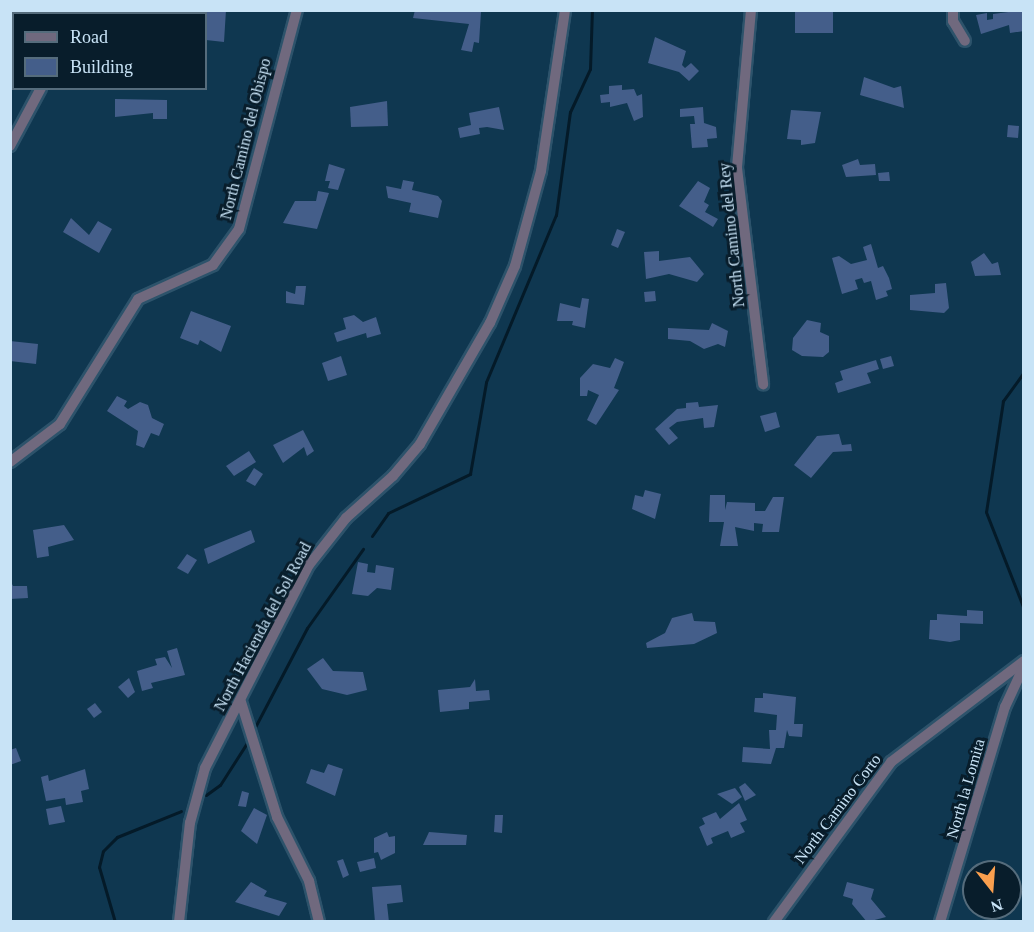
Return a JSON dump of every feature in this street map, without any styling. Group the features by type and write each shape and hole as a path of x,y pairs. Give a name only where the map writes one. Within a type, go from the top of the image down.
{"street":[{"name":"North Camino del Obispo","path":"10,462 60,424 138,299 213,265 239,229 297,10"},
{"name":"North Hacienda del Sol Road","path":"179,921 195,796 309,565 346,518 393,476 420,444 493,319 531,221 565,10"},
{"name":"North Camino del Rey","path":"751,10 737,168 763,384"},
{"path":"953,10 957,31 965,41"},
{"path":"10,146 40,90"},
{"name":"North Camino Corto","path":"774,921 891,762 1023,661"},
{"name":"North la Lomita","path":"940,921 1005,707 1023,666"},
{"path":"241,702 277,817 309,881 319,921"}],"building":[{"path":"163,10 226,10 224,42 207,40 207,12"},
{"path":"415,10 481,12 479,43 474,42 472,52 461,50 469,24 413,18"},
{"path":"795,10 833,10 833,33 795,33"},
{"path":"1024,10 1024,31 1010,33 1009,25 981,34 976,15 987,13 987,20 993,19 993,14"},
{"path":"655,37 686,51 682,65 685,68 691,63 699,71 689,81 679,72 648,63"},
{"path":"864,77 894,88 901,86 904,108 860,95"},
{"path":"622,85 622,90 634,89 637,96 642,94 643,117 634,121 627,103 610,107 610,102 601,103 600,95 609,94 609,86"},
{"path":"115,99 167,100 167,119 153,119 153,113 115,117"},
{"path":"387,101 388,126 351,127 350,107"},
{"path":"499,107 504,130 479,128 480,134 460,138 458,128 471,125 469,113"},
{"path":"703,107 704,123 716,127 717,138 707,139 708,147 692,148 690,124 695,124 694,116 680,117 680,109"},
{"path":"791,110 821,112 815,143 801,145 801,140 787,139"},
{"path":"1008,125 1019,126 1018,138 1007,137"},
{"path":"858,159 860,165 875,164 876,175 846,177 842,165"},
{"path":"329,164 345,169 338,190 328,188 330,181 325,181"},
{"path":"889,172 890,181 879,181 878,173"},
{"path":"403,180 414,182 412,190 438,196 442,201 438,218 409,212 411,203 388,198 386,186 401,189"},
{"path":"698,181 710,188 704,202 709,205 705,212 718,219 713,227 679,206"},
{"path":"318,191 329,193 317,229 283,223 295,201 316,201"},
{"path":"71,218 89,235 98,221 112,229 99,253 63,232"},
{"path":"617,229 625,232 618,248 611,245"},
{"path":"871,244 878,268 883,266 889,278 892,289 886,291 888,296 876,300 871,281 864,283 862,278 855,280 858,289 842,294 832,258 839,256 851,264 867,260 863,247"},
{"path":"659,251 659,261 690,257 704,274 697,282 669,274 646,279 644,252"},
{"path":"984,253 992,264 998,262 1001,275 975,276 971,262"},
{"path":"946,283 949,308 944,313 910,310 910,295 935,293 935,284"},
{"path":"296,286 306,286 304,305 286,303 286,291 295,294"},
{"path":"655,291 656,301 645,302 644,292"},
{"path":"582,298 589,299 585,328 572,325 573,321 557,321 560,303 580,308"},
{"path":"191,311 231,326 221,352 200,340 198,345 180,338"},
{"path":"354,315 363,322 376,317 381,334 367,338 366,333 337,342 334,333 346,329 343,318"},
{"path":"807,320 821,323 820,332 829,336 829,352 823,357 802,356 792,350 793,338"},
{"path":"712,323 728,331 725,347 718,344 704,349 690,341 668,339 668,328 709,330"},
{"path":"10,341 38,344 36,364 10,361"},
{"path":"341,356 347,375 328,381 322,363"},
{"path":"891,356 894,366 883,369 880,359"},
{"path":"615,358 624,362 614,388 619,390 596,425 587,420 599,395 588,390 587,396 580,396 580,378 593,364 610,368"},
{"path":"876,360 879,369 867,373 871,383 838,393 835,383 843,380 840,371"},
{"path":"117,396 127,401 124,406 128,409 140,402 148,405 152,418 164,424 159,436 151,433 144,448 136,445 138,431 107,411"},
{"path":"698,402 699,407 718,405 714,427 704,428 703,418 677,422 669,428 678,438 669,445 655,429 677,409 686,408 686,403"},
{"path":"776,412 780,427 765,432 760,416"},
{"path":"303,430 314,451 307,456 304,447 283,463 273,445"},
{"path":"839,434 842,445 851,444 852,451 833,452 811,478 794,465 817,436"},
{"path":"249,451 256,462 234,476 226,466"},
{"path":"254,468 263,474 255,486 246,481"},
{"path":"645,490 661,494 655,519 632,509 635,495 643,497"},
{"path":"710,495 725,495 725,510 727,502 755,503 755,511 765,511 773,497 784,497 779,532 762,532 763,524 754,523 754,531 735,527 738,546 720,546 724,522 709,522"},
{"path":"64,525 74,540 48,547 49,556 37,558 33,530"},
{"path":"251,530 255,542 208,564 204,549"},
{"path":"187,554 197,560 188,574 177,568"},
{"path":"358,562 368,564 367,572 375,573 376,565 394,568 391,590 377,588 368,596 352,594"},
{"path":"10,580 13,586 27,586 28,598 10,599"},
{"path":"967,610 983,611 983,624 960,623 960,640 950,642 929,639 930,620 937,620 937,614 967,616"},
{"path":"692,613 694,621 715,622 717,633 694,644 647,648 646,643 665,633 672,618"},
{"path":"177,648 185,675 151,683 153,688 142,691 137,671 157,665 155,659 165,657 172,668 167,651"},
{"path":"323,658 333,671 363,672 367,690 347,695 322,689 307,669"},
{"path":"129,678 135,692 128,698 118,687"},
{"path":"475,679 476,691 489,690 490,700 469,702 469,709 440,712 438,690 470,687"},
{"path":"763,693 796,697 794,724 803,724 802,737 789,736 787,730 784,748 776,748 771,764 742,762 743,747 770,749 769,730 776,730 777,715 754,712 755,698 763,698"},
{"path":"95,703 102,712 94,718 87,709"},
{"path":"16,748 21,761 10,765 10,750"},
{"path":"328,764 343,769 335,796 306,783 311,769 324,773"},
{"path":"85,769 89,789 81,791 83,802 66,805 65,798 46,801 41,777 48,775 49,781"},
{"path":"745,783 756,795 745,801 739,787"},
{"path":"735,788 742,797 732,804 717,794"},
{"path":"242,791 249,793 246,807 238,806"},
{"path":"739,803 747,820 740,823 745,832 731,838 728,831 711,838 713,843 707,846 699,827 705,824 702,818 716,812 720,819"},
{"path":"61,806 65,822 49,825 46,809"},
{"path":"254,808 267,815 257,844 241,831"},
{"path":"495,815 503,815 502,833 494,832"},
{"path":"387,832 389,837 395,836 395,853 381,860 378,852 374,853 374,838"},
{"path":"429,832 467,835 466,845 423,845"},
{"path":"374,858 376,868 360,872 357,862"},
{"path":"343,859 349,875 343,878 337,861"},
{"path":"251,882 267,891 264,896 287,903 279,916 235,902"},
{"path":"847,882 874,889 871,899 886,917 867,922 852,904 853,899 843,896"},
{"path":"401,885 403,902 387,904 389,922 375,922 372,887"}],"waterway":[{"path":"372,536 388,513 470,474 486,382 556,215 570,112 590,69 592,10"},
{"path":"1024,372 1003,401 986,512 1024,609"},
{"path":"254,729 307,628 363,549"},
{"path":"206,795 220,785 250,738"},
{"path":"115,922 99,867 103,851 117,837 181,811"}]}
